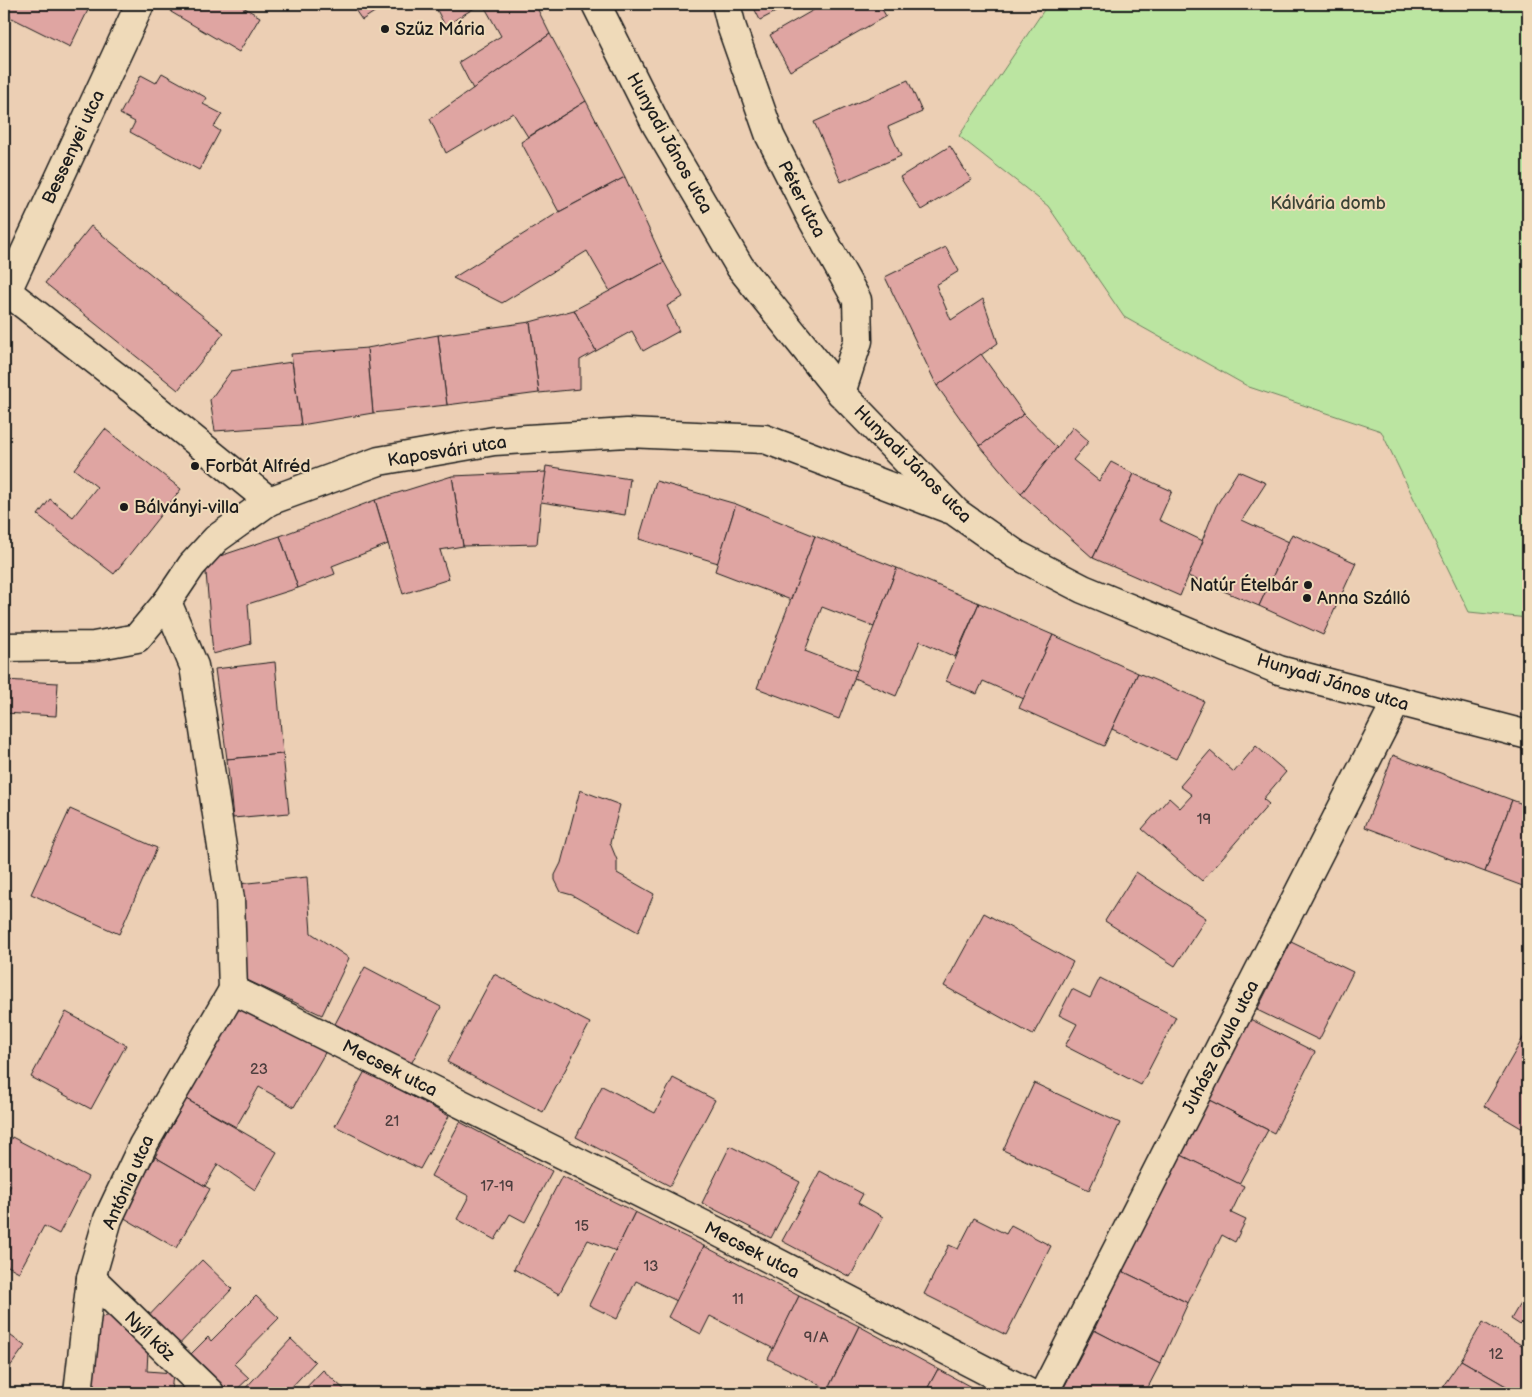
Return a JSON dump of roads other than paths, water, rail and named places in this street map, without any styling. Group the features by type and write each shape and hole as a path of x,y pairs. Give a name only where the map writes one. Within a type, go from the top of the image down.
{"street":[{"name":"Bessenyei utca","path":"5,290 140,4"},
{"name":"Hunyadi János utca","path":"596,4 657,126 740,267 841,393 957,513 1017,556 1083,589 1279,670 1528,735"},
{"name":"Péter utca","path":"726,4 732,28 770,136 811,217 857,300 858,341 841,393"},
{"path":"4,647 94,646 138,638 167,602 192,565 216,539 269,501 117,377 5,290"},
{"name":"Kaposvári utca","path":"269,501 379,461 494,441 627,433 765,439 957,513"},
{"path":"167,602 194,666 230,900 233,990"},
{"name":"Juhász Gyula utca","path":"1044,1393 1396,702"},
{"name":"Antónia utca","path":"78,1393 91,1278 108,1219 142,1145 233,990"},
{"name":"Mecsek utca","path":"233,990 718,1232 1029,1393"},
{"name":"Nyíl köz","path":"91,1278 210,1393"}],"place":[{"name":"Szűz Mária","path":"385,29"},
{"name":"Forbát Alfréd","path":"195,466"},
{"name":"Bálványi-villa","path":"124,507"},
{"name":"Natúr Ételbár","path":"1308,585"},
{"name":"Anna Szálló","path":"1307,598"}],"park label":[{"name":"Kálvária domb","path":"1328,203"}]}
